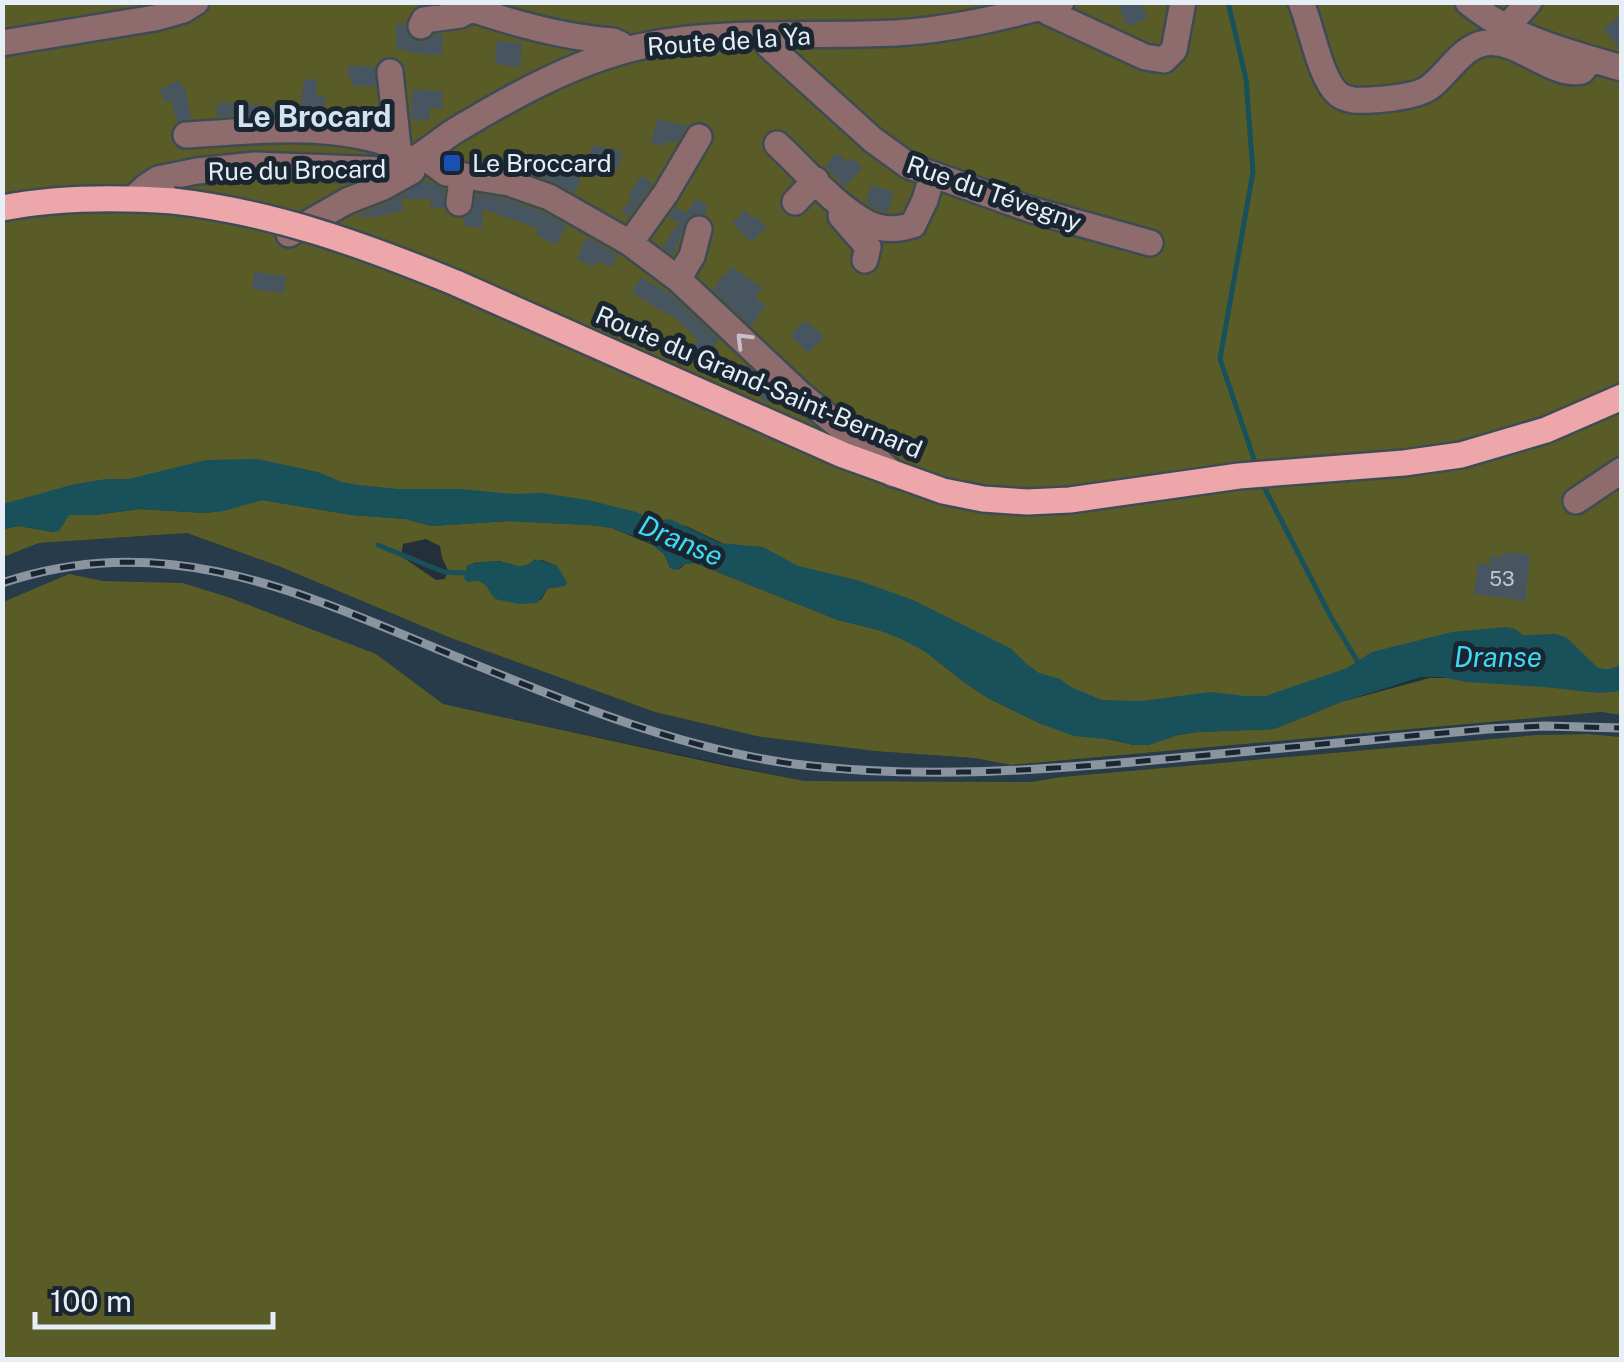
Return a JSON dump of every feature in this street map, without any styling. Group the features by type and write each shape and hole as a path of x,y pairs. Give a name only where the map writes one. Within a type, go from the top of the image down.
{"main road":[{"name":"Route du Grand-Saint-Bernard","path":"2,208 71,198 134,198 263,216 384,254 470,288 812,441 894,475 962,495 1027,502 1461,455 1546,430 1622,397"}],"street":[{"path":"2,43 155,18 196,2"},
{"path":"1053,4 1048,12 1145,57 1164,60 1174,50 1183,2"},
{"path":"1302,2 1318,56 1333,89 1353,100 1424,91 1460,58 1484,43 1504,45 1569,72 1582,70 1591,59"},
{"path":"1468,2 1506,28 1622,68"},
{"path":"1506,28 1529,2"},
{"name":"Route de la Ya","path":"290,234 347,200 411,171 420,165 408,156 458,128 576,68 625,50 669,42 917,31 1053,4"},
{"path":"421,26 424,20 460,15 462,6 568,36 613,41 625,50"},
{"name":"Rue du Tévegny","path":"764,36 768,44 897,160 1032,210 1150,243"},
{"path":"390,72 408,156"},
{"path":"186,135 275,131 363,136 408,156"},
{"path":"630,243 666,194 699,137"},
{"path":"777,144 867,223 888,229 912,225 932,176"},
{"name":"Rue du Brocard","path":"134,198 158,180 196,171 254,166 386,170 408,156 446,174 460,190 509,183 549,197 630,243 678,279 800,394 894,475"},
{"path":"795,202 816,180"},
{"path":"836,199 836,210 868,247 864,260"},
{"path":"678,279 692,256 699,228"},
{"path":"1576,501 1622,470"}],"shaded area":[{"path":"187,533 655,712 761,737 1011,765 1601,712 1621,715 1621,737 1536,735 1031,782 805,781 442,704 376,654 183,583 103,581 69,574 3,602 3,557 39,543"}],"green space":[{"path":"3,3 1621,3 1621,675 1467,653 1151,723 1007,678 686,526 374,504 243,481 3,521"},
{"path":"262,500 352,515 406,519 431,526 509,521 612,528 655,546 670,568 695,563 838,620 902,639 988,698 1041,724 1134,745 1198,732 1274,729 1341,702 1430,678 1498,678 1621,690 1621,715 1601,712 1011,765 761,737 655,712 451,638 281,567 187,533 39,543 3,557 3,529 19,526 54,532 68,515 140,509 207,513","holes":["426,539 440,546 448,570 445,579 436,580 401,556 403,544","542,560 557,566 560,587 548,588 541,600 492,595 486,584 476,580 473,563 499,561 520,567"]},
{"path":"69,574 103,581 183,583 228,597 376,654 443,704 805,781 1031,782 1536,735 1621,737 1621,1359 3,1359 3,602"}],"water":[{"name":"Dranse","path":"257,459 359,485 542,493 588,500 655,521 670,519 719,543 763,547 798,566 857,580 913,600 1010,648 1039,673 1102,700 1142,701 1210,692 1266,696 1347,668 1372,652 1452,632 1506,627 1523,635 1566,637 1597,667 1609,669 1621,664 1621,691 1599,693 1421,677 1341,702 1274,729 1198,732 1134,745 1074,736 1041,724 988,698 902,639 838,620 695,563 676,570 670,568 664,554 647,541 612,528 509,521 431,526 406,519 352,515 262,500 206,513 140,509 69,515 59,531 54,532 19,526 3,529 3,504 75,484 129,479 206,460"},
{"path":"535,559 557,566 567,582 566,586 548,588 537,603 495,599 482,582 464,579 467,565 494,561 523,566"}],"building":[{"path":"1141,2 1148,18 1128,27 1118,6"},
{"path":"1622,14 1622,51 1603,29"},
{"path":"405,23 407,34 415,41 442,34 442,54 397,50 396,24"},
{"path":"497,41 522,43 520,67 495,64"},
{"path":"349,65 375,67 375,87 351,85 352,77 347,77"},
{"path":"304,79 317,80 316,95 325,95 324,115 217,117 217,103 301,106"},
{"path":"178,80 181,87 185,86 191,118 177,122 171,100 165,102 160,90"},
{"path":"413,89 443,91 442,109 430,108 429,121 411,119"},
{"path":"657,119 687,126 677,143 651,143"},
{"path":"592,145 622,151 618,169 589,159"},
{"path":"837,153 848,162 852,158 862,168 845,187 825,167"},
{"path":"530,158 581,179 574,193 525,171"},
{"path":"641,176 653,183 629,217 622,213"},
{"path":"425,181 444,189 444,208 430,207 431,200 401,198 404,210 378,217 354,217 391,201"},
{"path":"871,185 894,192 888,212 866,203"},
{"path":"476,194 505,199 566,225 556,245 536,235 539,229 483,209 482,228 464,226 464,218 473,212"},
{"path":"697,198 708,207 704,214 687,218 673,255 662,247 679,223 669,217 676,207 686,213"},
{"path":"746,210 767,227 751,242 732,223"},
{"path":"586,237 617,255 612,267 596,261 594,267 577,260"},
{"path":"732,267 762,288 755,298 766,305 751,326 713,290"},
{"path":"254,272 286,276 284,293 252,289"},
{"path":"641,277 670,294 719,340 699,361 688,350 698,340 670,313 669,316 632,292"},
{"path":"805,320 824,337 809,353 790,336"},
{"path":"745,364 776,394 767,403 736,374"},
{"path":"1502,552 1530,555 1525,601 1474,594 1478,563 1490,565 1491,556 1502,558"}],"waterway":[{"path":"1228,2 1246,79 1253,172 1220,359 1257,468"},
{"path":"1262,483 1361,667"},
{"path":"378,545 444,572 464,573"}],"railway":[{"path":"2,583 64,568 123,562 180,566 236,576 347,612 623,722 750,757 842,769 1033,769 1488,729 1622,728"}],"place":[{"name":"Le Broccard","path":"452,163"}],"district":[{"name":"Le Brocard","path":"314,116"}]}
